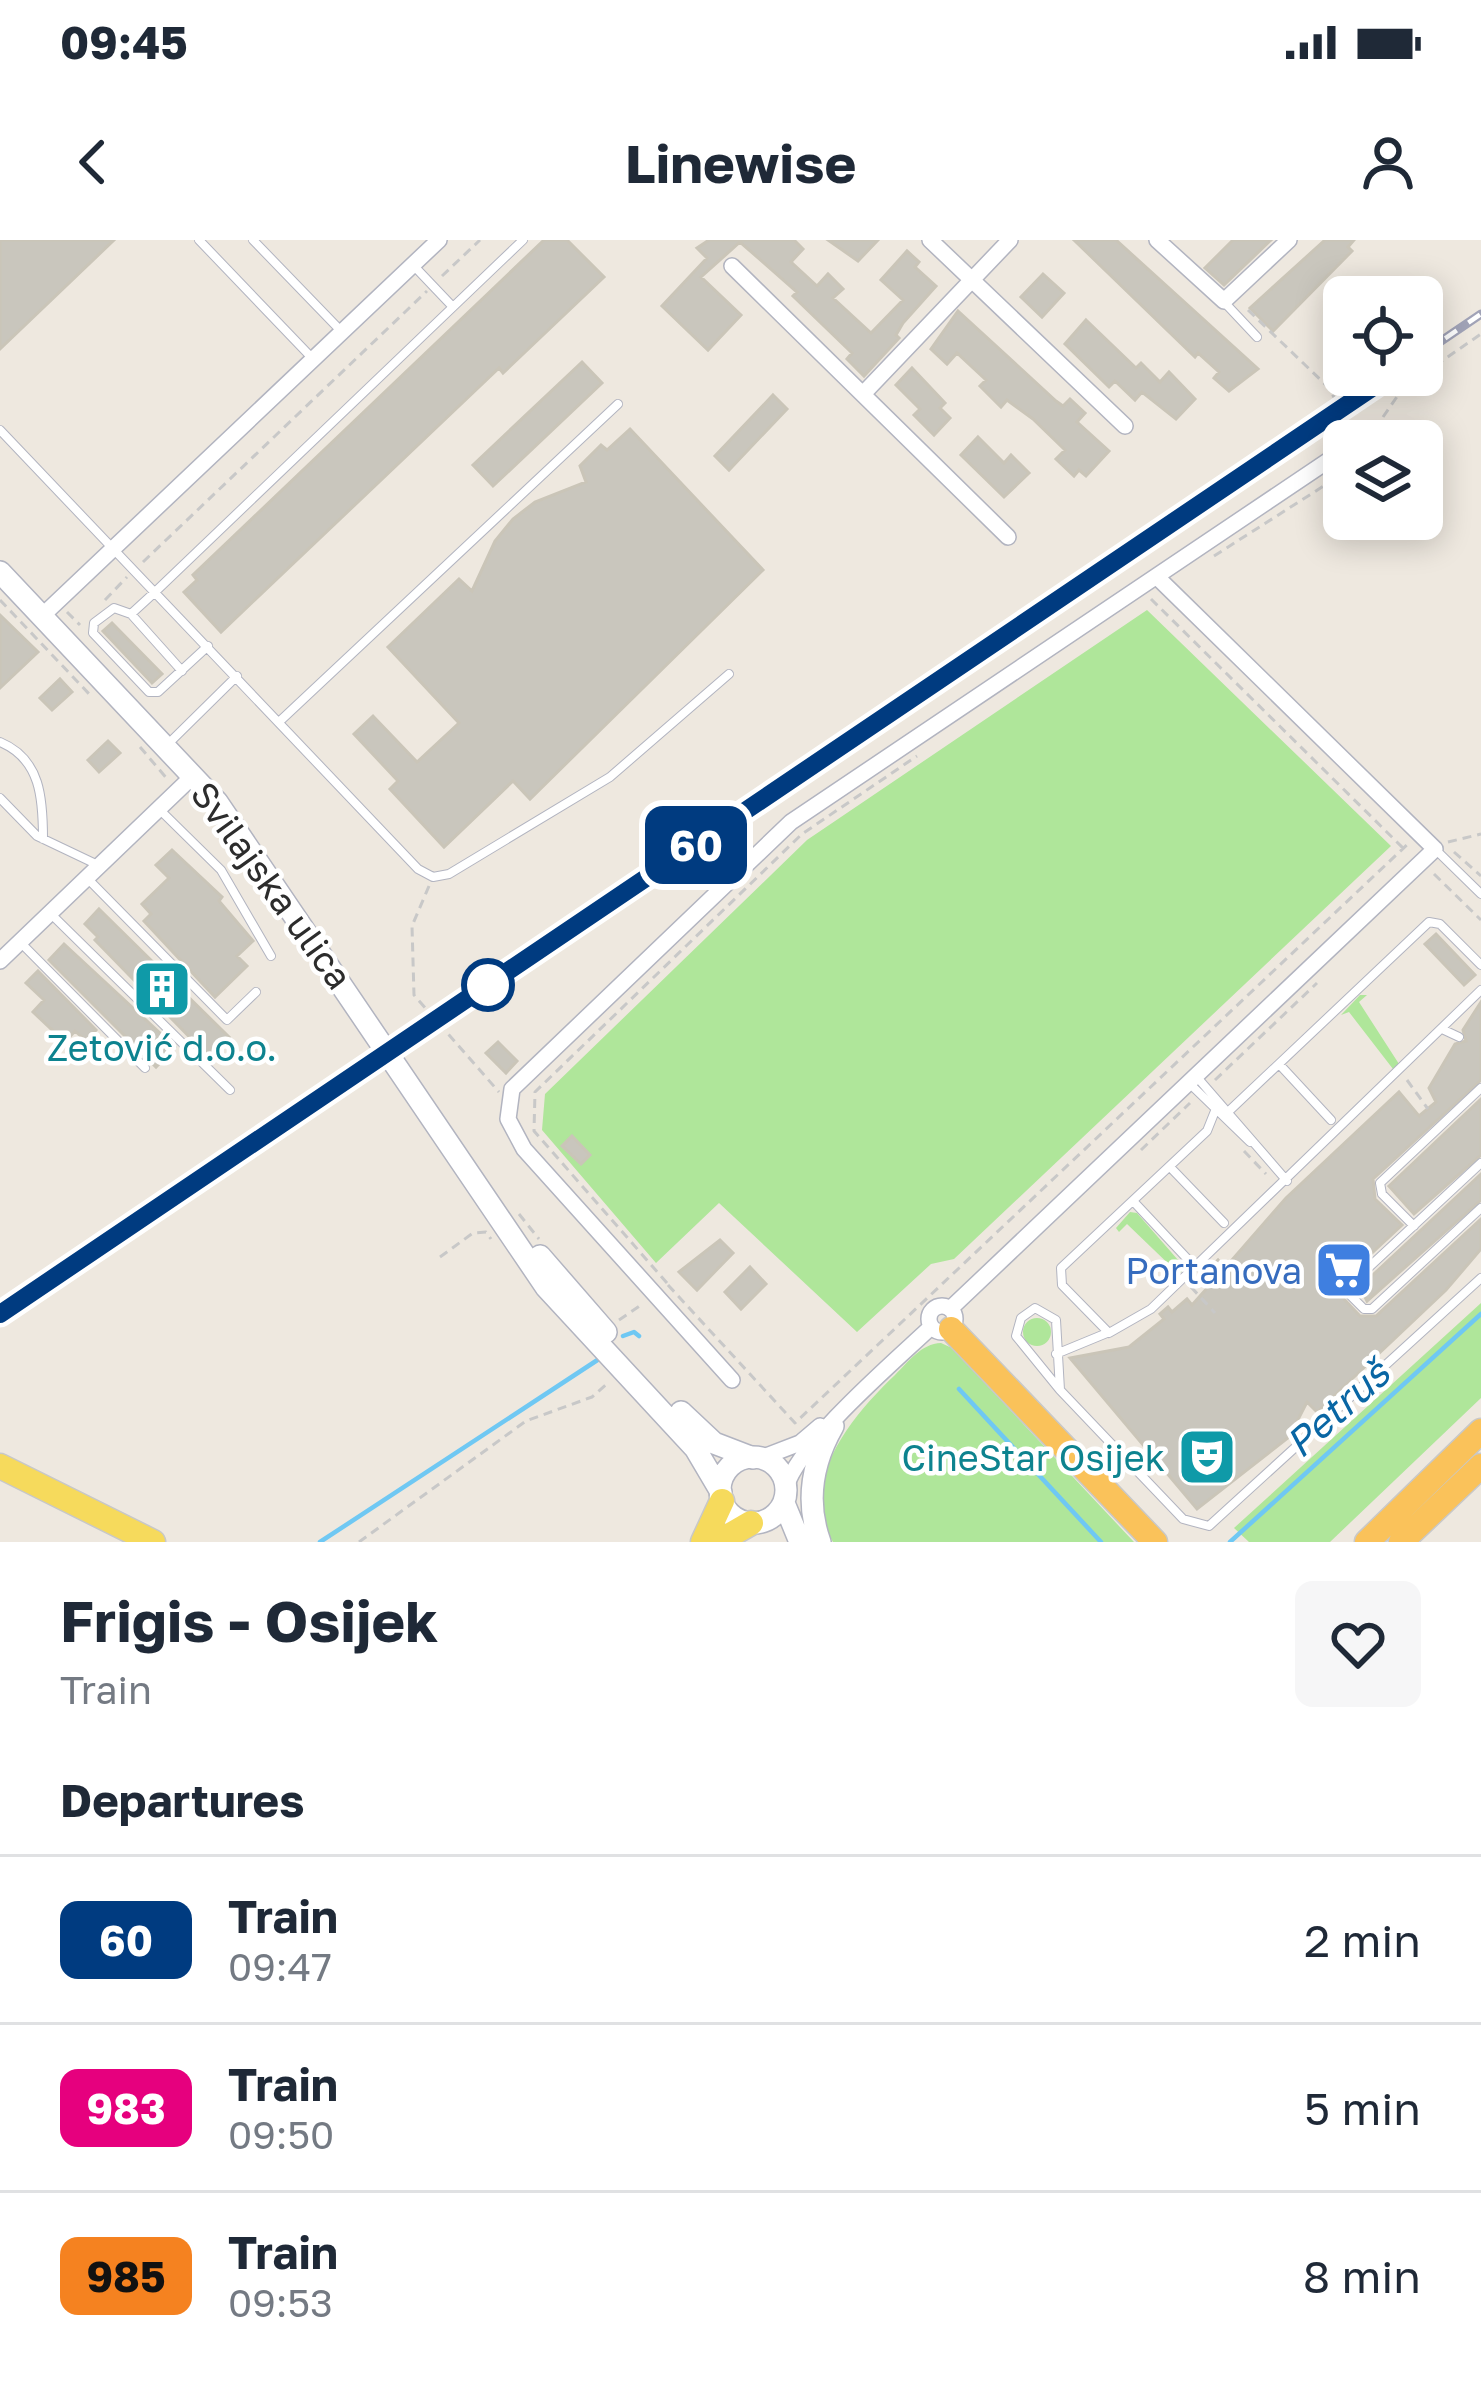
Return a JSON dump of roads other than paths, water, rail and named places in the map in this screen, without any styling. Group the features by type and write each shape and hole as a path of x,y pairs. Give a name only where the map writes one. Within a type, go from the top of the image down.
{"highway":[{"path":"944,1322 1155,1542"},
{"path":"1352,1542 1395,1531 1481,1432"},
{"path":"1367,1542 1395,1531 1481,1466"}],"main road":[{"name":"Svilajska ulica","path":"0,572 166,746 186,783 260,860 502,1236 695,1448 721,1496"},
{"name":"Svilajska ulica","path":"502,1236 692,1425 728,1450 757,1458"},
{"path":"820,1542 812,1509 813,1471 833,1426"},
{"path":"703,1542 728,1469 757,1458 777,1467 797,1542"},
{"path":"0,1466 153,1542"},
{"path":"718,1542 755,1523 785,1495"},
{"path":"721,1496 734,1516 797,1542"}],"street":[{"path":"42,616 439,240"},
{"path":"930,240 1125,426"},
{"path":"862,394 1010,240"},
{"path":"1157,240 1229,299 1289,240"},
{"path":"732,266 1008,537"},
{"path":"732,1380 524,1149 512,1131 508,1102 536,1062 790,822 1163,582 1323,464"},
{"path":"757,1458 800,1443 944,1322 1197,1085 1435,849 1163,582"},
{"path":"0,961 186,783"},
{"path":"785,1495 794,1467 851,1403"}],"lane":[{"path":"199,240 313,359"},
{"path":"253,240 342,332"},
{"path":"130,614 523,240"},
{"path":"412,265 453,307"},
{"path":"1229,299 1257,337"},
{"path":"280,721 618,404"},
{"path":"0,430 418,869 433,877 449,874 610,777 729,674"},
{"path":"182,671 130,614 114,608 94,623 93,633 149,692 158,692 182,671 208,646"},
{"path":"166,746 237,676"},
{"path":"0,742 28,759 37,777 44,839"},
{"path":"0,798 44,839 93,872 227,1020 256,992"},
{"path":"159,808 221,870 271,956"},
{"path":"1435,849 1481,894"},
{"path":"50,913 230,1090"},
{"path":"1229,1111 1429,922 1440,924 1481,965"},
{"path":"20,942 145,1068"},
{"path":"1056,1354 1140,1318 1481,990"},
{"path":"1444,1030 1459,1037"},
{"path":"1279,1064 1331,1120"},
{"path":"1197,1085 1215,1111 1287,1180"},
{"path":"1197,1085 1229,1111 1251,1142"},
{"path":"1414,1226 1382,1194 1380,1183 1481,1088"},
{"path":"1109,1333 1063,1286 1060,1274 1199,1140 1215,1111"},
{"path":"1481,1163 1349,1287 1364,1310 1376,1306 1481,1208"},
{"path":"1170,1166 1224,1223"},
{"path":"1133,1201 1196,1268"},
{"path":"1060,1390 1056,1320 1046,1310 1028,1312 1016,1336 1060,1390 1183,1520 1209,1526 1481,1278"}],"waterway":[{"name":"Petruš","path":"1230,1542 1481,1314"},
{"name":"Petruš","path":"623,1336 634,1332 639,1336"},
{"name":"Petruš","path":"320,1542 599,1359"},
{"name":"Petruš","path":"959,1389 1101,1542"}],"railway":[{"path":"1443,340 1481,314"},
{"path":"0,1314 1360,396"}],"train":[{"name":"60","path":"0,1314 1360,396"}],"place":[{"name":"Zetović d.o.o.","path":"162,989"},
{"name":"Portanova","path":"1344,1270"},
{"name":"CineStar Osijek","path":"1207,1457"}]}
